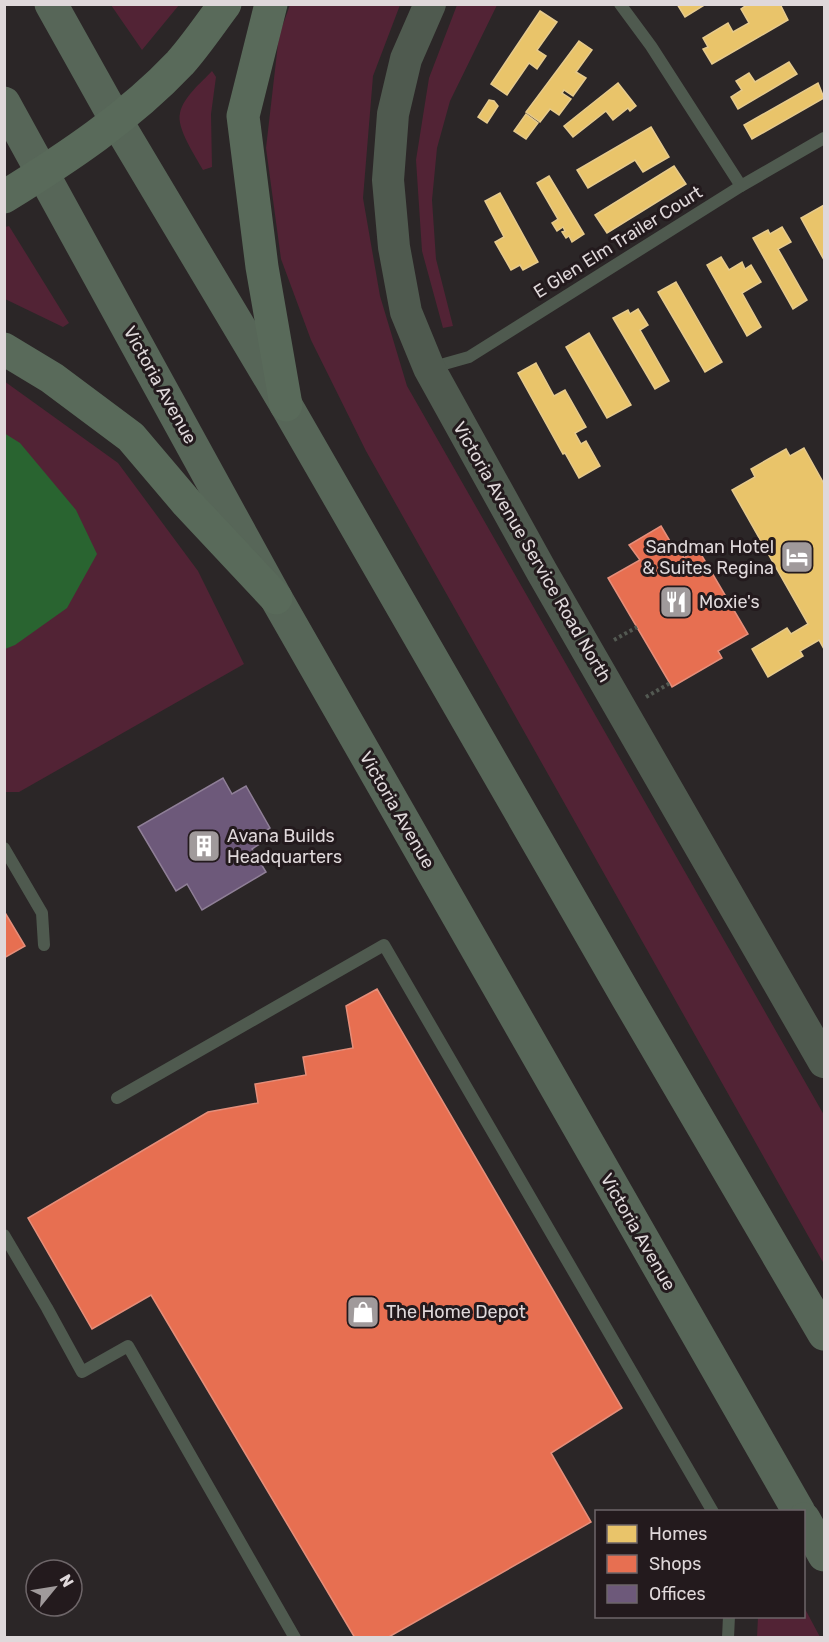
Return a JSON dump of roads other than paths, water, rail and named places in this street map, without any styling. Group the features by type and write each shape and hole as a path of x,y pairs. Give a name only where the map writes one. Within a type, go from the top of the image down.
{"highway":[{"path":"51,4 117,122 286,405 628,999 825,1334"},
{"path":"4,197 44,173 117,122 180,62 225,4"},
{"path":"271,4 243,116 262,267 286,405"},
{"name":"Victoria Avenue","path":"4,102 276,598 798,1510"},
{"path":"4,349 52,378 131,437 187,502 276,598"},
{"path":"657,1266 825,1514"},
{"path":"805,1521 825,1555"}],"street":[{"name":"Victoria Avenue Service Road North","path":"430,4 406,59 393,114 388,180 394,247 406,312 429,368 542,572 825,1062"}],"lane":[{"path":"620,4 651,46 741,186"},
{"name":"E Glen Elm Trailer Court","path":"429,368 469,357 741,186 825,138"},
{"path":"4,848 42,913 44,945"},
{"path":"117,1098 384,945 712,1510"},
{"path":"4,1235 48,1308 82,1372 128,1346 295,1638"},
{"path":"728,1638 729,1618"}],"place":[{"name":"Sandman Hotel & Suites Regina","path":"797,557"},
{"name":"Moxie's","path":"676,602"},
{"name":"Avana Builds Headquarters","path":"204,846"},
{"name":"The Home Depot","path":"363,1312"}]}
